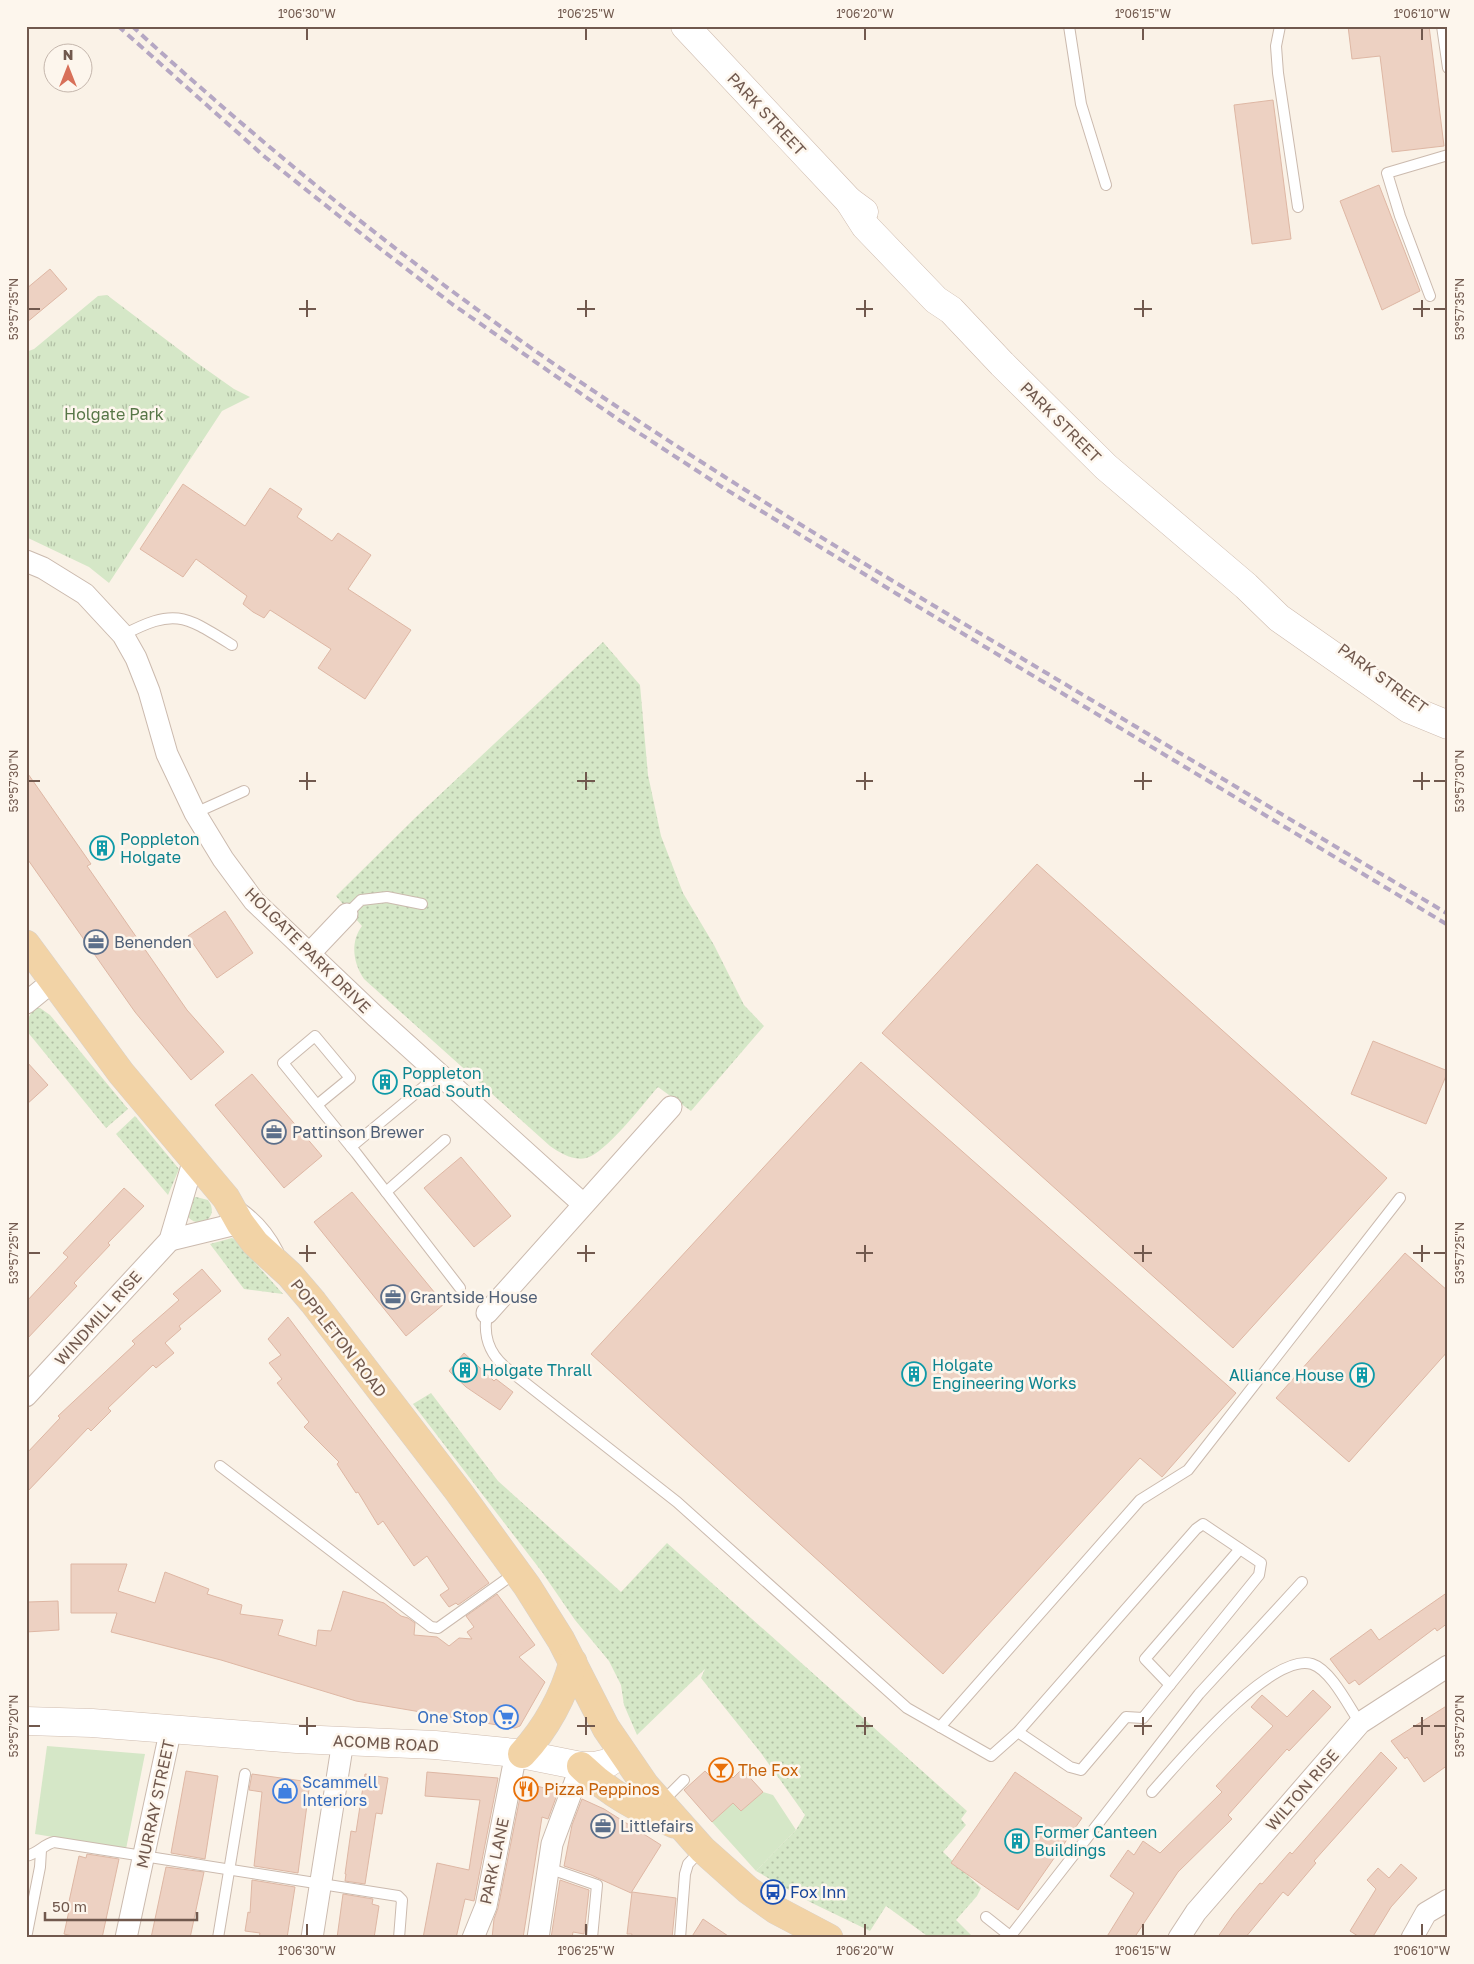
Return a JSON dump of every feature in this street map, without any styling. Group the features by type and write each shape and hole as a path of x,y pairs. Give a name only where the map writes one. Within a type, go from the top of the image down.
{"main road":[{"name":"POPPLETON ROAD","path":"26,944 130,1084 226,1198 240,1223 255,1243 290,1275 458,1491 550,1622 573,1662 606,1728 622,1753 680,1827"},
{"path":"519,1753 535,1740 566,1684 573,1662"},
{"path":"581,1766 601,1786 628,1803 680,1827 702,1849 755,1895 812,1934"}],"street":[{"name":"PARK STREET","path":"685,26 849,201 882,228 943,295 951,310 1002,364 1106,467 1246,586 1279,618 1409,709 1445,724"},
{"name":"HOLGATE PARK DRIVE","path":"26,562 43,568 85,594 122,635 136,658 149,691 167,754 195,813 223,859 254,901 375,1016 583,1204"},
{"path":"310,953 347,914"},
{"path":"26,1004 53,982"},
{"path":"487,1313 671,1107"},
{"name":"WINDMILL RISE","path":"26,1396 170,1240 194,1159"},
{"path":"170,1240 240,1223"},
{"name":"WILTON RISE","path":"1179,1938 1196,1912 1360,1723 1448,1666"},
{"name":"ACOMB ROAD","path":"26,1721 92,1723 343,1741 435,1745 519,1753 581,1766 595,1766 608,1763 622,1753"},
{"name":"MURRAY STREET","path":"126,1938 172,1728"},
{"path":"312,1938 343,1741"},
{"name":"PARK LANE","path":"473,1938 486,1906 519,1753"},
{"path":"538,1938 552,1844 581,1766"},
{"path":"1412,1938 1426,1913 1448,1900"}],"lane":[{"path":"1069,26 1082,104 1106,185"},
{"path":"1280,26 1276,46 1278,73 1298,207"},
{"path":"1442,26 1448,68"},
{"path":"1430,296 1400,216 1387,173 1448,155"},
{"path":"122,635 148,622 163,618 185,619 203,627 232,646"},
{"path":"195,813 244,791"},
{"path":"347,914 361,900 387,897 422,904"},
{"path":"317,1105 350,1078 316,1036 283,1064 351,1147 460,1288"},
{"path":"351,1147 439,1074"},
{"path":"386,1192 445,1140"},
{"path":"226,1198 257,1219 272,1239 290,1275"},
{"path":"940,1727 1140,1500 1188,1470 1400,1198"},
{"path":"487,1313 485,1326 487,1344 494,1358 505,1368 677,1502 907,1708 991,1756 1018,1732 1196,1529 1203,1524 1261,1563 1259,1575 1143,1718 1126,1717 1081,1770 1070,1768 1018,1732"},
{"path":"220,1466 431,1627 438,1628 516,1573"},
{"path":"1170,1686 1145,1659 1240,1549"},
{"path":"986,1918 1009,1937 1199,1694 1302,1582"},
{"path":"1152,1792 1215,1722 1274,1673 1293,1664 1312,1664 1326,1672 1360,1723"},
{"path":"218,1938 245,1774"},
{"path":"661,1804 684,1780"},
{"path":"26,1856 41,1850 48,1843 54,1842 398,1896 402,1900 399,1938"},
{"path":"680,1938 685,1874 688,1864 702,1849"},
{"path":"26,1938 40,1868 41,1850"},
{"path":"548,1868 597,1885 592,1938"}],"green space":[{"name":"Holgate Park","path":"107,295 193,360 234,389 250,397 222,411 109,583 89,567 26,537 26,352 34,349 98,296"},
{"path":"603,642 640,685 648,775 661,836 683,893 714,945 744,1005 764,1026 691,1111 658,1087 624,1127 603,1148 581,1159 567,1156 550,1146 364,979 357,966 354,952 358,932 362,926 336,896 415,818"},
{"path":"34,1008 40,1008 50,1015 128,1109 106,1128 26,1030 26,1022"},
{"path":"135,1116 179,1169 168,1195 116,1134"},
{"path":"196,1197 208,1200 211,1206 210,1216 203,1222 193,1221 188,1217 191,1198"},
{"path":"232,1238 283,1294 244,1289 210,1244"},
{"path":"431,1393 498,1481 621,1592 667,1543 967,1811 961,1819 966,1825 943,1852 981,1888 977,1896 956,1920 974,1938 930,1938 886,1906 870,1931 812,1903 756,1871 796,1830 805,1815 761,1753 701,1678 705,1669 637,1735 624,1705 621,1685 609,1661 575,1620 542,1572 413,1404"},
{"path":"47,1746 145,1754 126,1849 35,1834"},
{"path":"763,1792 773,1795 796,1830 756,1871 712,1822 733,1803 741,1811"}],"building":[{"path":"1348,26 1429,26 1444,146 1392,152 1380,56 1352,59"},
{"path":"1273,100 1291,239 1252,244 1234,105"},
{"path":"1379,185 1420,291 1382,310 1340,201"},
{"path":"50,269 67,289 26,323 26,289"},
{"path":"183,484 245,526 270,488 302,509 297,517 332,541 338,533 371,555 348,589 411,630 365,699 318,668 331,649 270,610 264,618 253,612 243,604 247,596 196,559 183,577 140,549"},
{"path":"26,771 91,864 87,866 187,1010 224,1052 191,1080 135,1012 26,857"},
{"path":"1037,864 1387,1178 1233,1348 882,1033"},
{"path":"225,911 253,953 217,978 188,936"},
{"path":"1373,1041 1448,1071 1426,1124 1351,1094"},
{"path":"26,1061 48,1085 26,1105"},
{"name":"Holgate Engineering Works","path":"861,1062 1236,1393 1162,1477 1140,1458 943,1674 591,1354"},
{"path":"252,1074 322,1156 284,1188 215,1105"},
{"path":"461,1157 511,1216 474,1247 424,1188"},
{"path":"124,1188 144,1206 108,1243 110,1245 74,1283 77,1286 26,1340 26,1302 68,1257 63,1253"},
{"path":"352,1192 444,1304 406,1336 314,1222"},
{"name":"Alliance House","path":"1405,1253 1448,1291 1448,1351 1349,1462 1276,1398"},
{"path":"202,1269 221,1291 179,1326 181,1329 165,1343 174,1353 156,1368 153,1365 108,1408 111,1411 91,1431 88,1428 26,1493 26,1454 60,1418 58,1416 135,1344 132,1341 179,1300 173,1294"},
{"path":"288,1317 489,1583 458,1605 456,1603 449,1607 440,1595 449,1589 427,1556 414,1566 383,1521 378,1525 358,1492 356,1493 337,1464 339,1462 304,1427 309,1422 277,1383 282,1379 269,1363 281,1355 268,1339"},
{"path":"464,1353 494,1381 496,1379 513,1392 500,1410 466,1387 449,1371"},
{"path":"71,1564 127,1564 118,1591 155,1603 165,1572 209,1589 207,1594 242,1605 240,1614 283,1620 278,1635 316,1646 318,1630 331,1631 343,1591 384,1603 401,1616 415,1623 414,1635 437,1637 449,1646 459,1638 472,1639 467,1632 474,1627 466,1616 497,1594 535,1645 519,1657 545,1682 520,1726 515,1728 356,1701 221,1660 111,1632 117,1613 71,1613"},
{"path":"1448,1592 1448,1623 1437,1631 1435,1628 1359,1685 1355,1680 1349,1684 1330,1659 1371,1629 1379,1640"},
{"path":"58,1601 59,1630 26,1632 28,1602"},
{"path":"1313,1690 1331,1707 1289,1751 1287,1749 1228,1815 1232,1819 1178,1872 1134,1938 1106,1938 1134,1893 1110,1876 1128,1850 1134,1855 1143,1841 1160,1853 1222,1792 1216,1786 1273,1726 1251,1707 1262,1695 1287,1717"},
{"path":"1448,1705 1448,1765 1424,1782 1407,1757 1405,1759 1391,1741"},
{"path":"1381,1752 1397,1768 1314,1861 1316,1863 1288,1896 1283,1892 1245,1938 1217,1938 1260,1883 1262,1884 1290,1852 1292,1854"},
{"path":"725,1769 733,1778 742,1769 763,1792 741,1811 733,1803 712,1822 684,1790 705,1771 713,1779"},
{"path":"186,1771 218,1776 205,1859 171,1853"},
{"path":"427,1772 498,1778 474,1901 465,1899 456,1938 423,1938 437,1863 469,1870 480,1800 425,1796"},
{"name":"Former Canteen Buildings","path":"1015,1772 1082,1818 1018,1910 951,1863"},
{"path":"252,1774 310,1782 298,1873 254,1866 262,1792 249,1790"},
{"path":"365,1774 388,1778 382,1814 376,1813 365,1884 345,1881 345,1874 351,1831 356,1832"},
{"path":"523,1782 558,1792 548,1819 542,1817 523,1938 492,1938 494,1919 498,1908"},
{"path":"582,1799 604,1809 661,1845 631,1893 591,1875 564,1866 572,1825"},
{"path":"87,1854 119,1859 102,1938 81,1938 64,1934 79,1856 86,1858"},
{"path":"1401,1864 1417,1878 1391,1907 1372,1938 1361,1938 1350,1931 1376,1889 1367,1880 1378,1868 1389,1878"},
{"path":"166,1867 204,1872 190,1938 151,1938"},
{"path":"252,1880 295,1887 287,1938 259,1938 260,1933 245,1931 248,1912 250,1913"},
{"path":"560,1880 589,1890 584,1934 573,1932 572,1938 551,1938"},
{"path":"632,1892 676,1898 672,1938 631,1938 632,1934 627,1934"},
{"path":"343,1894 373,1899 372,1904 379,1906 374,1938 337,1938"},
{"path":"703,1919 731,1938 691,1938"}],"railway":[{"path":"118,26 265,157 378,247 452,304 619,420 722,487 897,594 1448,925"},
{"path":"132,26 256,135 383,239 471,305 605,399 882,575 1448,914"}],"place":[{"name":"Poppleton Holgate","path":"102,848"},
{"name":"Benenden","path":"96,942"},
{"name":"Poppleton Road South","path":"385,1082"},
{"name":"Pattinson Brewer","path":"274,1132"},
{"name":"Grantside House","path":"393,1297"},
{"name":"Holgate Thrall","path":"465,1370"},
{"name":"Holgate Engineering Works","path":"914,1374"},
{"name":"Alliance House","path":"1362,1375"},
{"name":"One Stop","path":"506,1717"},
{"name":"The Fox","path":"721,1770"},
{"name":"Pizza Peppinos","path":"526,1789"},
{"name":"Scammell Interiors","path":"285,1791"},
{"name":"Littlefairs","path":"603,1826"},
{"name":"Former Canteen Buildings","path":"1017,1841"},
{"name":"Fox Inn","path":"773,1892"}]}
